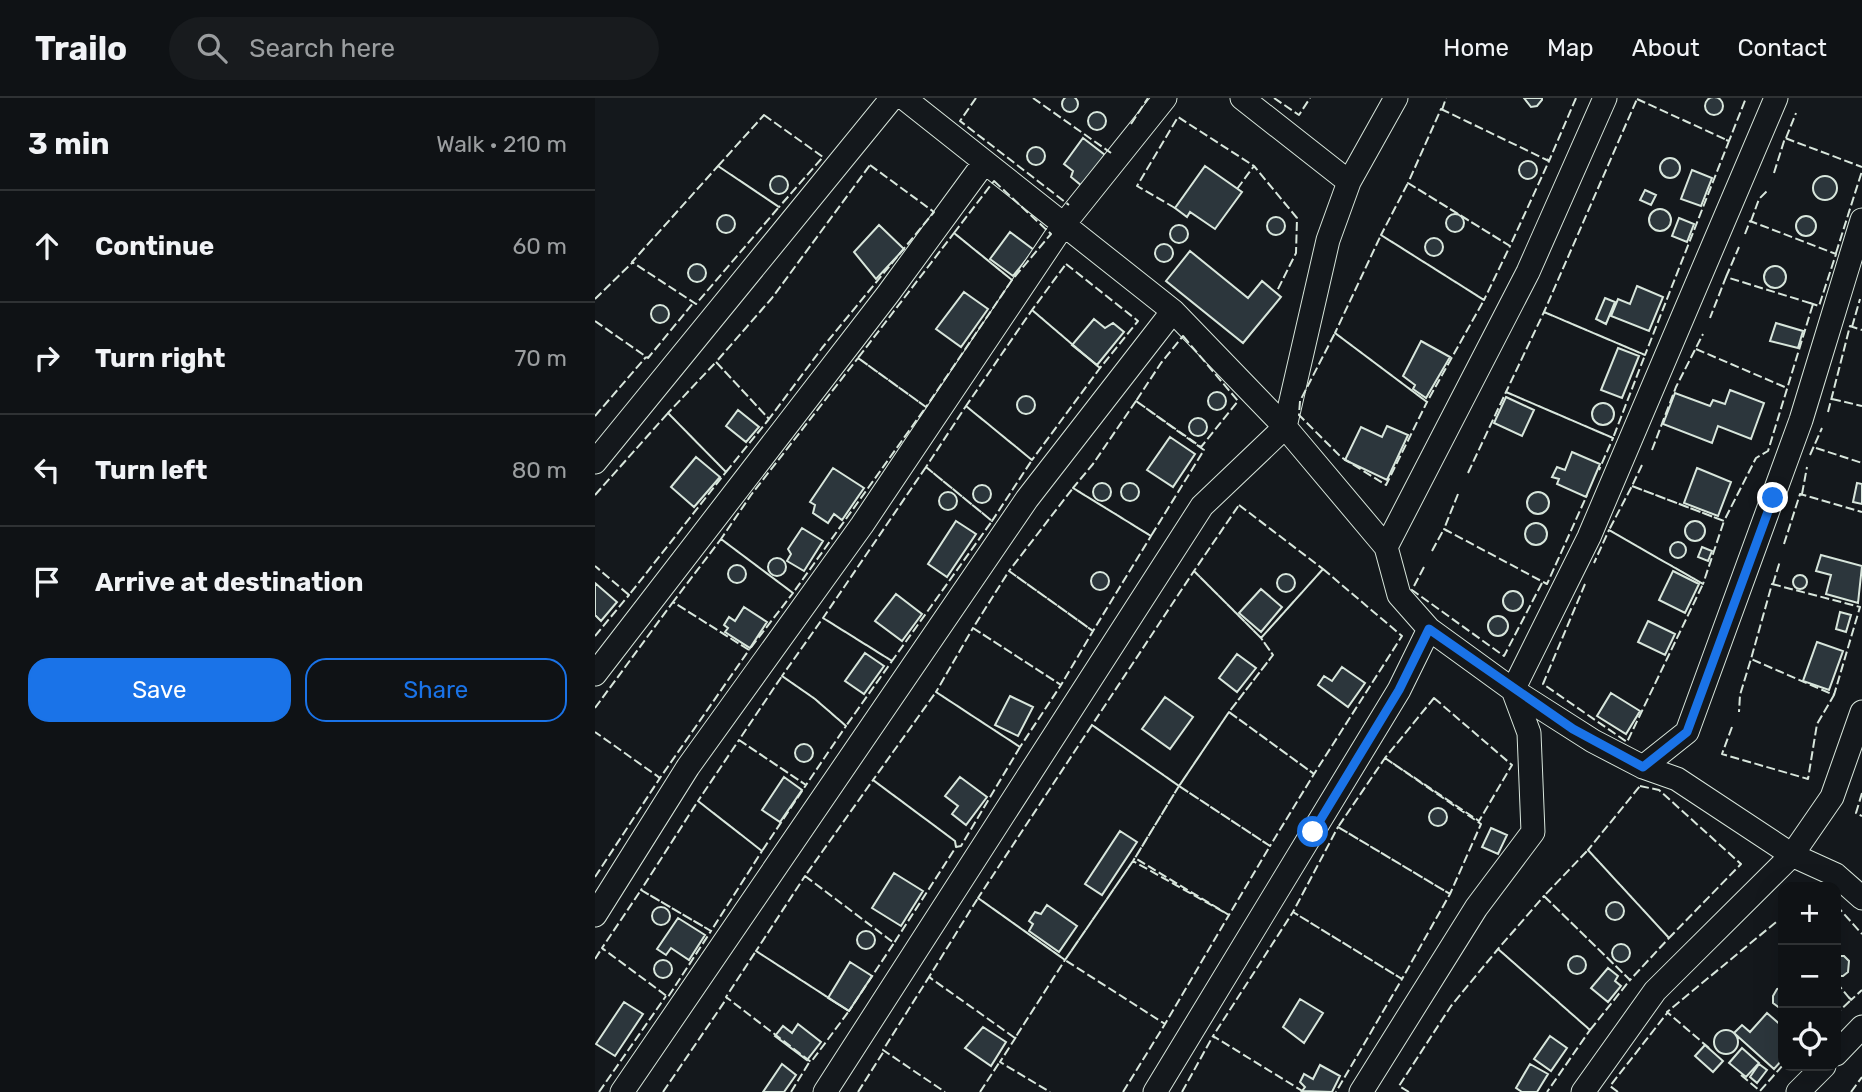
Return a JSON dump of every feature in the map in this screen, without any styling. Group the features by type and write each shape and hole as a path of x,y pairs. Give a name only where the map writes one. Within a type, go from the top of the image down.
{"street":[{"path":"595,462 892,98"},
{"path":"904,98 1173,311 1285,427 1386,547 1399,595 1429,629 1513,690 1593,741 1643,767 1677,779 1793,855 1836,875 1862,898"},
{"path":"595,915 688,767 862,525 1064,224 1165,98"},
{"path":"1242,98 1349,182"},
{"path":"824,1092 1202,506 1285,427 1328,240 1349,182 1396,98"},
{"path":"1386,547 1528,272 1605,98"},
{"path":"1361,1092 1476,908 1533,832 1529,733 1513,690 1590,537 1776,98"},
{"path":"595,674 888,294 985,163"},
{"path":"1643,767 1687,732 1801,420 1862,220"},
{"path":"622,1092 1027,499 1173,311"},
{"path":"1155,1092 1399,690 1429,629"},
{"path":"1583,1092 1655,991 1793,855 1832,797 1862,712"},
{"path":"1841,1049 1862,1027"},
{"path":"1798,1092 1819,1071"}],"building":[{"path":"1067,96 1073,96 1078,104 1076,110 1067,112 1062,107 1062,101"},
{"path":"1714,97 1720,100 1723,106 1720,112 1714,115 1708,112 1705,106 1708,100"},
{"path":"1524,98 1542,100 1537,106 1531,107"},
{"path":"1097,112 1105,117 1106,121 1101,129 1097,130 1089,125 1088,121 1093,113"},
{"path":"1083,138 1105,155 1082,186 1071,177 1073,171 1064,164"},
{"path":"1036,147 1044,152 1045,156 1040,164 1036,165 1028,160 1027,156 1032,148"},
{"path":"1670,158 1677,161 1680,168 1677,175 1670,178 1663,175 1660,168 1663,161"},
{"path":"1528,161 1536,166 1537,170 1532,178 1528,179 1520,174 1519,170 1524,162"},
{"path":"1205,166 1242,192 1215,229 1190,212 1187,217 1175,208"},
{"path":"1692,170 1712,178 1701,206 1681,199"},
{"path":"779,176 787,181 788,185 783,193 779,194 771,189 770,185 775,177"},
{"path":"1825,176 1834,179 1837,188 1834,197 1825,200 1816,197 1813,188 1816,179"},
{"path":"1645,190 1656,195 1651,205 1640,200"},
{"path":"1660,209 1670,216 1671,220 1664,230 1660,231 1650,224 1649,220 1656,210"},
{"path":"1455,214 1463,219 1464,223 1459,231 1455,232 1447,227 1446,223 1451,215"},
{"path":"726,215 734,220 735,224 730,232 726,233 718,228 717,224 722,216"},
{"path":"1806,216 1813,219 1816,226 1813,233 1806,236 1799,233 1796,226 1799,219"},
{"path":"1276,217 1284,222 1285,226 1280,234 1276,235 1268,230 1267,226 1272,218"},
{"path":"1679,218 1694,224 1687,242 1672,236"},
{"path":"879,225 904,249 876,279 854,252"},
{"path":"1179,225 1187,230 1188,234 1183,242 1179,243 1171,238 1170,234 1175,226"},
{"path":"1010,232 1034,250 1013,276 990,259"},
{"path":"1434,238 1442,243 1443,247 1438,255 1434,256 1426,251 1425,247 1430,239"},
{"path":"1160,244 1168,244 1173,253 1171,260 1160,262 1155,257 1155,249"},
{"path":"1190,251 1248,298 1262,281 1281,297 1243,343 1166,281"},
{"path":"697,264 705,269 706,273 701,281 697,282 689,277 688,273 693,265"},
{"path":"1771,266 1779,266 1786,273 1786,281 1779,288 1771,288 1764,281 1764,273"},
{"path":"1637,286 1663,297 1649,331 1611,316 1618,299 1630,304"},
{"path":"964,292 988,309 961,347 936,329"},
{"path":"1605,298 1615,302 1606,324 1596,319"},
{"path":"660,305 668,310 669,314 664,322 660,323 652,318 651,314 656,306"},
{"path":"1094,319 1105,328 1113,323 1124,332 1097,365 1072,345"},
{"path":"1776,323 1803,331 1798,348 1770,341"},
{"path":"1421,341 1450,357 1426,398 1413,389 1415,385 1403,376"},
{"path":"1618,348 1639,356 1622,398 1601,390"},
{"path":"1730,390 1764,403 1751,439 1718,426 1712,443 1663,424 1675,393 1710,406 1713,400 1725,404"},
{"path":"1217,392 1224,394 1224,408 1217,410 1210,408 1208,401 1210,394"},
{"path":"1026,396 1034,401 1035,405 1030,413 1026,414 1018,409 1017,405 1022,397"},
{"path":"1506,397 1534,410 1522,436 1494,423"},
{"path":"1603,403 1611,406 1614,414 1611,422 1603,425 1595,422 1592,414 1595,406"},
{"path":"738,410 759,427 746,442 726,426"},
{"path":"1198,418 1206,423 1207,427 1202,435 1198,436 1190,431 1189,427 1194,419"},
{"path":"1387,426 1408,435 1387,480 1345,460 1361,427 1382,437"},
{"path":"1170,437 1195,454 1173,487 1147,470"},
{"path":"1572,452 1600,464 1586,497 1557,484 1559,479 1552,477 1557,467 1565,470"},
{"path":"696,457 720,477 694,507 671,487"},
{"path":"833,468 864,488 842,520 834,514 828,523 813,513 815,505 810,502"},
{"path":"1697,468 1731,482 1718,516 1684,503"},
{"path":"1102,483 1110,488 1111,492 1106,500 1102,501 1094,496 1093,492 1098,484"},
{"path":"1126,483 1134,483 1139,492 1137,499 1126,501 1121,496 1121,488"},
{"path":"1857,483 1862,484 1862,504 1853,502"},
{"path":"982,485 990,490 991,494 986,502 982,503 974,498 973,494 978,486"},
{"path":"944,492 952,492 957,501 955,508 944,510 939,505 939,497"},
{"path":"1538,492 1546,495 1549,503 1546,511 1538,514 1530,511 1527,503 1530,495"},
{"path":"956,521 976,534 947,577 928,564"},
{"path":"1691,521 1699,521 1705,531 1699,541 1691,541 1685,535 1685,527"},
{"path":"1536,523 1546,530 1547,534 1540,544 1536,545 1526,538 1525,534 1532,524"},
{"path":"802,528 823,541 804,571 787,561 791,554 788,549"},
{"path":"1675,542 1681,542 1686,550 1684,556 1675,558 1670,553 1670,547"},
{"path":"1702,547 1712,551 1708,561 1698,557"},
{"path":"1821,555 1862,566 1858,603 1826,594 1831,575 1816,571"},
{"path":"777,558 783,561 786,567 783,573 777,576 771,573 768,567 771,561"},
{"path":"737,565 745,570 746,574 741,582 737,583 729,578 728,574 733,566"},
{"path":"1673,571 1699,584 1685,613 1659,600"},
{"path":"1100,572 1108,577 1109,581 1104,589 1100,590 1092,585 1091,581 1096,573"},
{"path":"1286,574 1293,576 1293,590 1286,592 1279,590 1277,583 1279,576"},
{"path":"1797,575 1803,575 1807,582 1803,589 1797,589 1793,585 1793,579"},
{"path":"595,583 617,602 601,621 595,615"},
{"path":"1261,589 1282,607 1261,632 1239,613"},
{"path":"1509,591 1517,591 1523,601 1517,611 1509,611 1503,605 1503,597"},
{"path":"896,594 922,614 902,641 875,621"},
{"path":"744,607 767,622 750,648 725,632 728,628 724,625 729,617 735,621"},
{"path":"1840,612 1851,615 1846,632 1836,629"},
{"path":"1494,616 1502,616 1508,626 1502,636 1494,636 1488,630 1488,622"},
{"path":"1648,621 1675,634 1665,655 1638,642"},
{"path":"1817,642 1843,651 1829,690 1803,681"},
{"path":"865,653 884,666 864,694 845,681"},
{"path":"1237,654 1256,668 1237,692 1219,678"},
{"path":"1342,667 1365,683 1348,707 1318,685 1324,676 1332,681"},
{"path":"1611,693 1640,711 1626,734 1597,716"},
{"path":"1010,696 1033,707 1018,736 995,725"},
{"path":"1165,697 1193,717 1170,749 1142,729"},
{"path":"804,744 812,749 813,753 808,761 804,762 796,757 795,753 800,745"},
{"path":"784,777 802,790 780,822 762,810"},
{"path":"960,777 987,797 966,825 952,814 958,806 945,796"},
{"path":"1434,808 1442,808 1447,817 1445,824 1434,826 1429,821 1429,813"},
{"path":"1491,828 1507,835 1498,854 1482,847"},
{"path":"1120,831 1137,842 1102,895 1085,884"},
{"path":"894,873 923,891 901,926 872,908"},
{"path":"1615,902 1623,907 1624,911 1619,919 1615,920 1607,915 1606,911 1611,903"},
{"path":"1047,905 1077,926 1059,952 1029,931 1033,924 1029,921 1035,912 1041,914"},
{"path":"661,907 669,912 670,916 665,924 661,925 653,920 652,916 657,908"},
{"path":"678,918 705,935 689,960 671,948 666,955 657,949"},
{"path":"866,931 873,933 873,947 866,949 859,947 857,940 859,933"},
{"path":"1621,944 1629,949 1630,953 1625,961 1621,962 1613,957 1612,953 1617,945"},
{"path":"1573,956 1581,956 1586,965 1584,972 1573,974 1568,969 1568,961"},
{"path":"1841,956 1849,961 1848,972 1843,976"},
{"path":"663,960 671,965 672,969 667,977 663,978 655,973 654,969 659,961"},
{"path":"850,962 872,976 849,1011 828,998"},
{"path":"1608,968 1618,976 1615,981 1621,986 1608,1002 1591,988"},
{"path":"1778,989 1778,1007 1773,1003"},
{"path":"1300,999 1323,1013 1304,1043 1283,1027"},
{"path":"624,1002 643,1014 615,1056 596,1044"},
{"path":"1767,1013 1778,1023 1778,1065 1774,1069 1734,1033 1742,1025 1750,1032"},
{"path":"798,1024 821,1042 807,1060 775,1036 783,1026 792,1033"},
{"path":"983,1027 1006,1042 991,1066 965,1048"},
{"path":"1726,1030 1734,1034 1738,1042 1734,1050 1726,1054 1718,1050 1714,1042 1718,1034"},
{"path":"1550,1036 1567,1048 1551,1071 1534,1059"},
{"path":"1705,1045 1723,1061 1713,1072 1695,1056"},
{"path":"1742,1048 1759,1063 1746,1077 1729,1063"},
{"path":"782,1064 796,1075 784,1092 763,1092"},
{"path":"1530,1064 1548,1074 1537,1092 1522,1092 1516,1088"},
{"path":"1759,1064 1767,1070 1757,1083 1750,1077"},
{"path":"1320,1065 1340,1076 1332,1092 1302,1091 1305,1087 1300,1082 1304,1074 1313,1079"}],"fence":[{"path":"976,98 960,121 1069,205"},
{"path":"1033,98 1111,153"},
{"path":"1131,124 1148,98"},
{"path":"1274,98 1299,115 1310,98"},
{"path":"1442,110 1446,98"},
{"path":"1547,159 1549,161 1576,98"},
{"path":"1726,140 1729,141 1746,98"},
{"path":"1637,99 1729,141 1645,355 1544,312 1637,99"},
{"path":"1441,109 1549,161 1510,246 1408,183 1441,109"},
{"path":"1786,138 1796,113"},
{"path":"764,115 823,157 779,207 718,166 764,115"},
{"path":"1175,208 1137,186 1178,117 1254,166"},
{"path":"1774,173 1785,138 1862,167"},
{"path":"870,165 934,212 822,348 769,419 716,362 772,298 870,165"},
{"path":"718,166 779,207 696,304 632,262 718,166"},
{"path":"1237,189 1254,166 1297,218 1296,253 1276,293"},
{"path":"1836,253 1862,171"},
{"path":"994,181 1051,234 1012,280 954,233 994,181"},
{"path":"1408,183 1510,246 1484,300 1381,235 1408,183"},
{"path":"1751,221 1759,199 1768,190"},
{"path":"1745,234 1750,221 1836,254 1819,306 1810,303"},
{"path":"954,233 1012,280 926,407 858,358 954,233"},
{"path":"1381,235 1484,300 1427,402 1335,333 1381,235"},
{"path":"1726,277 1739,247"},
{"path":"595,299 633,262"},
{"path":"1066,264 1138,321 1100,368 1032,310 1066,264"},
{"path":"1642,465 1632,486 1724,521 1756,458 1768,451 1813,304 1726,277 1710,318"},
{"path":"1852,327 1860,299"},
{"path":"595,321 648,358 694,302"},
{"path":"1032,310 1100,368 1032,460 966,406 1032,310"},
{"path":"1544,312 1645,355 1613,438 1506,392 1544,312"},
{"path":"1828,412 1850,326 1862,330"},
{"path":"1335,333 1427,402 1386,485 1341,457 1299,415 1300,401 1335,333"},
{"path":"1652,450 1676,387 1703,334"},
{"path":"1183,336 1238,401 1201,447 1136,401 1183,336"},
{"path":"1696,349 1787,388"},
{"path":"595,416 646,357"},
{"path":"858,358 926,407 793,593 721,539 751,495 858,358"},
{"path":"716,362 769,419 726,472 668,413 716,362"},
{"path":"1468,473 1506,392 1613,438 1599,470"},
{"path":"1832,399 1862,406"},
{"path":"1136,401 1204,450 1151,536 1073,488 1093,464 1136,401"},
{"path":"966,406 1032,460 992,521 926,467 966,406"},
{"path":"595,495 668,413 726,472 629,595 595,566"},
{"path":"1810,455 1822,428"},
{"path":"1816,448 1862,463"},
{"path":"926,467 992,521 892,661 823,618 926,467"},
{"path":"1802,494 1807,467"},
{"path":"1632,486 1724,521 1703,584 1609,530 1632,486"},
{"path":"1073,488 1151,536 1093,631 1009,571 1073,488"},
{"path":"1458,494 1444,529 1547,584 1587,495"},
{"path":"1784,544 1800,494 1862,512"},
{"path":"1239,505 1323,569 1261,638 1194,571 1239,505"},
{"path":"1432,551 1444,529 1447,531"},
{"path":"1585,584 1543,684 1627,742 1703,584 1609,530 1594,563"},
{"path":"721,539 793,593 749,650 673,602 721,539"},
{"path":"1773,584 1780,561"},
{"path":"1424,567 1412,590 1504,656 1543,581"},
{"path":"1323,569 1402,636 1314,774 1229,712 1273,655 1261,638 1323,569"},
{"path":"1009,571 1093,631 1061,685 973,628 1009,571"},
{"path":"1194,571 1261,638 1273,655 1229,712 1179,786 1092,725 1194,571"},
{"path":"1772,584 1860,607 1834,695 1751,659 1772,584"},
{"path":"595,636 629,595 627,593"},
{"path":"595,708 673,602 749,650 660,778 595,732"},
{"path":"823,618 892,661 846,726 815,699 782,676 823,618"},
{"path":"973,628 1061,685 1020,747 936,692 973,628"},
{"path":"1732,727 1722,754 1808,779 1817,724 1834,695 1751,659 1740,695 1739,712"},
{"path":"782,676 815,699 846,726 806,785 739,740 782,676"},
{"path":"936,692 1020,747 961,846 956,847 955,841 873,780 936,692"},
{"path":"1434,698 1512,765 1479,821 1385,758 1434,698"},
{"path":"1229,712 1314,774 1270,846 1179,786 1229,712"},
{"path":"1133,861 1065,960 978,898 1092,725 1179,786 1133,861 1065,960 1165,1024 1229,915 1133,861"},
{"path":"739,740 806,785 762,851 698,801 739,740"},
{"path":"1385,758 1481,824 1450,894 1338,827 1385,758"},
{"path":"595,877 660,778 658,777"},
{"path":"873,780 955,841 956,847 894,943 805,876 873,780"},
{"path":"1179,786 1270,846 1229,915 1135,858 1179,786"},
{"path":"1640,786 1659,790 1741,864 1669,938 1588,850 1640,786"},
{"path":"1862,793 1856,813 1862,816"},
{"path":"698,801 762,851 711,931 641,890 698,801"},
{"path":"1338,827 1450,894 1402,979 1293,912 1338,827"},
{"path":"1588,850 1669,938 1630,980 1544,896 1588,850"},
{"path":"805,876 894,943 849,1011 756,951 805,876"},
{"path":"641,890 711,931 668,997 602,948 641,890"},
{"path":"1544,896 1630,980 1590,1030 1498,949 1544,896"},
{"path":"978,898 1065,960 1015,1038 929,977 978,898"},
{"path":"1841,911 1862,934"},
{"path":"1304,1092 1213,1036 1293,912 1402,979 1336,1092"},
{"path":"1709,1048 1667,1012 1778,920"},
{"path":"595,959 602,948 604,950"},
{"path":"1409,1092 1399,1086 1451,1006 1498,949 1590,1030 1547,1092"},
{"path":"756,951 849,1011 811,1062 726,997 756,951"},
{"path":"931,978 929,977 883,1050 945,1092"},
{"path":"1841,988 1851,1000 1841,1009"},
{"path":"1849,997 1851,1000 1862,990"},
{"path":"599,1092 666,996"},
{"path":"663,1092 727,998"},
{"path":"1618,1092 1610,1086 1668,1012"},
{"path":"1123,1092 1165,1024 1162,1022"},
{"path":"1182,1092 1213,1036 1215,1038"},
{"path":"1016,1037 1000,1062 1050,1092"},
{"path":"858,1092 884,1051"},
{"path":"980,1092 1001,1060"},
{"path":"791,1092 810,1061"},
{"path":"1741,1075 1760,1091 1778,1071"},
{"path":"1851,1092 1862,1077"}],"route":[{"path":"1313,832 1399,690 1429,629 1513,690 1573,729 1643,767 1687,732 1773,498"}]}
